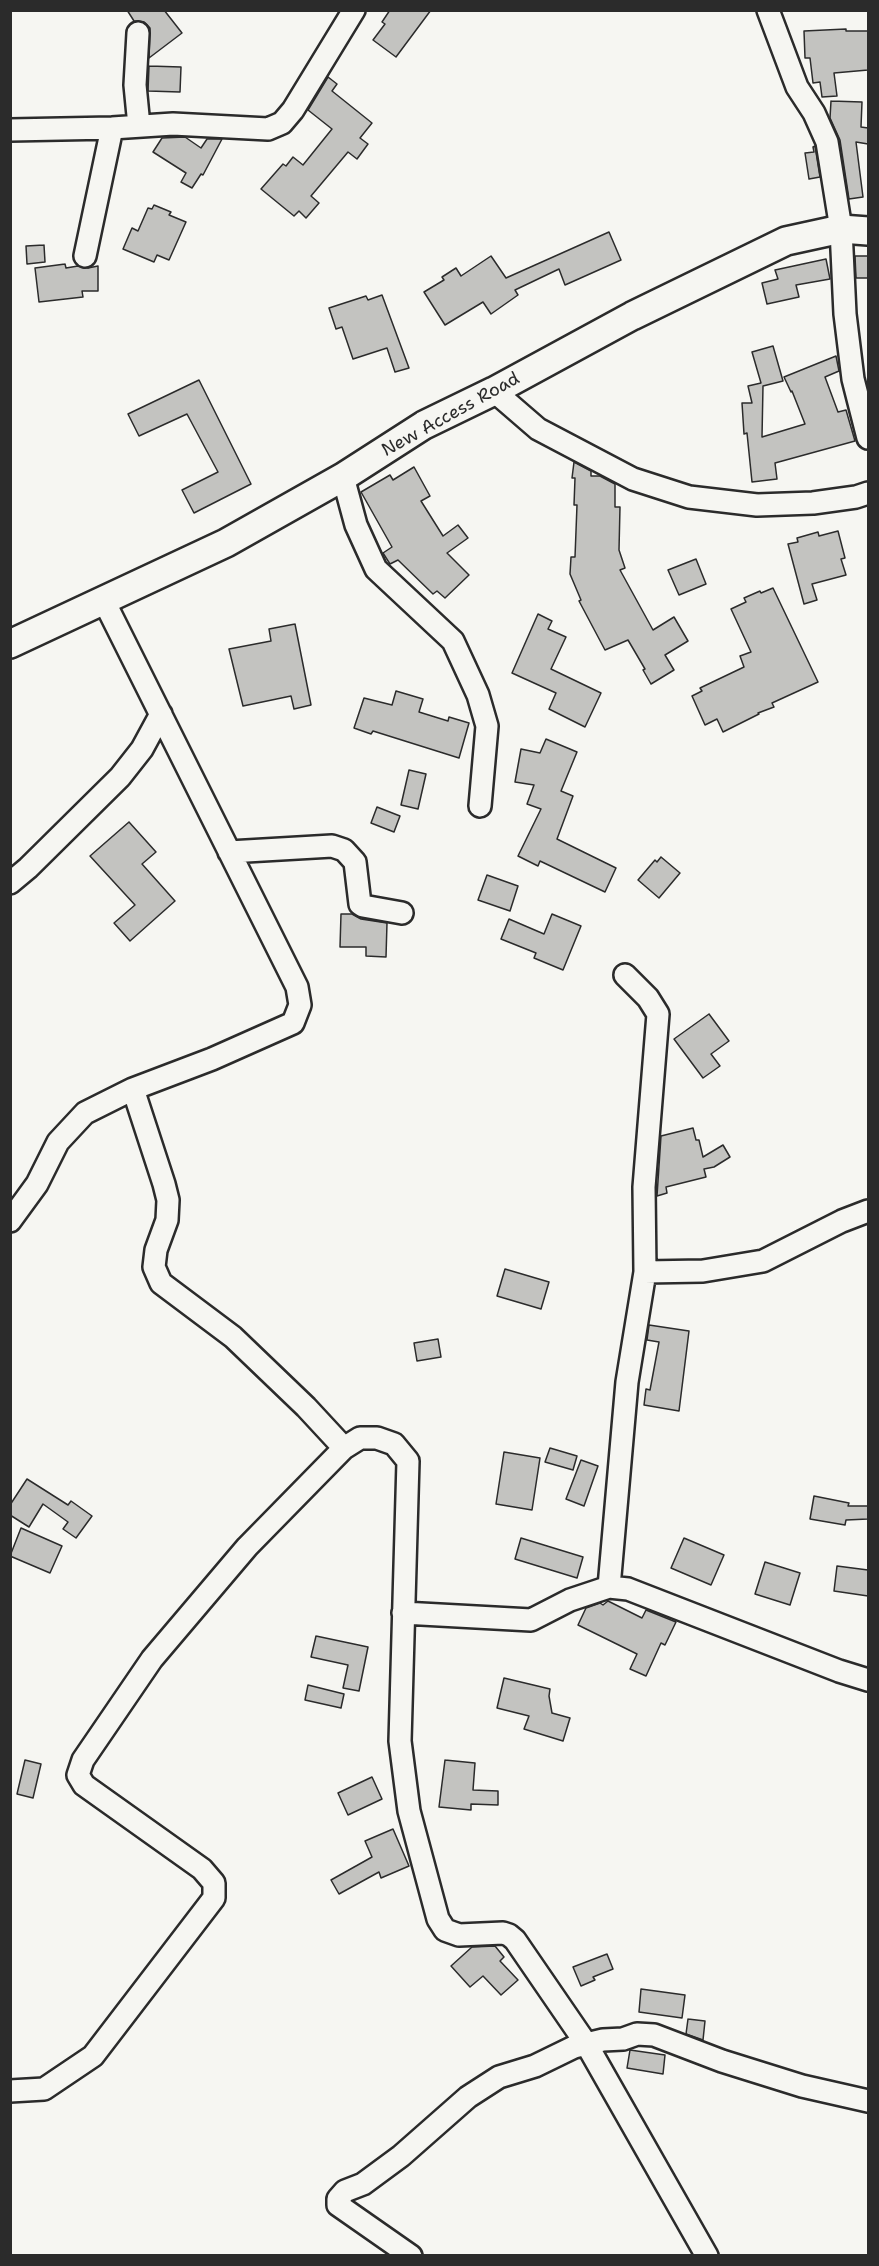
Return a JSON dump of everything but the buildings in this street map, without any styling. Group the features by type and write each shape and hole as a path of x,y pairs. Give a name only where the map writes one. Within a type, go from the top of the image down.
{"main road":[{"name":"New Access Road","path":"10,644 226,543 344,477 424,426 632,316 786,241 841,229 868,231"}],"street":[{"path":"10,130 172,124 268,129 282,123 293,110 354,10"},
{"path":"768,10 797,87 814,113 827,142 841,229 845,314 853,379 868,438"},
{"path":"138,33 135,85 138,126"},
{"path":"85,256 112,128"},
{"path":"494,391 538,429 633,479 689,497 757,505 813,503 868,493"},
{"path":"344,477 356,525 376,569 453,641 478,694 487,726 480,806"},
{"path":"10,1221 37,1184 58,1142 85,1113 133,1089 212,1059 293,1023 300,1005 297,987 103,599"},
{"path":"10,883 120,777 142,749 161,714"},
{"path":"230,852 332,846 344,850 355,861 360,904 402,913"},
{"path":"609,1587 627,1382 645,1272 645,1187 658,1014 648,998 625,975"},
{"path":"133,1089 168,1200 167,1220 156,1250 154,1267 161,1283 233,1337 306,1407 344,1448"},
{"path":"645,1272 703,1271 763,1261 842,1221 868,1211"},
{"path":"10,2091 44,2089 93,2056 214,1898 214,1883 202,1869 84,1785 78,1775 83,1760 152,1659 247,1547 344,1448 360,1438 377,1438 394,1444 408,1461 400,1741 409,1811 438,1919 445,1930 459,1935 503,1933 509,1935 587,2045 707,2256"},
{"path":"403,1613 531,1620 570,1600 609,1587 628,1589 839,1671 868,1680"},
{"path":"404,2253 338,2205 338,2199 345,2191 363,2184 391,2163 426,2135 446,2114 499,2077 535,2066 574,2047 603,2040 623,2039 637,2034 654,2035 722,2061 802,2086 868,2101"}]}
